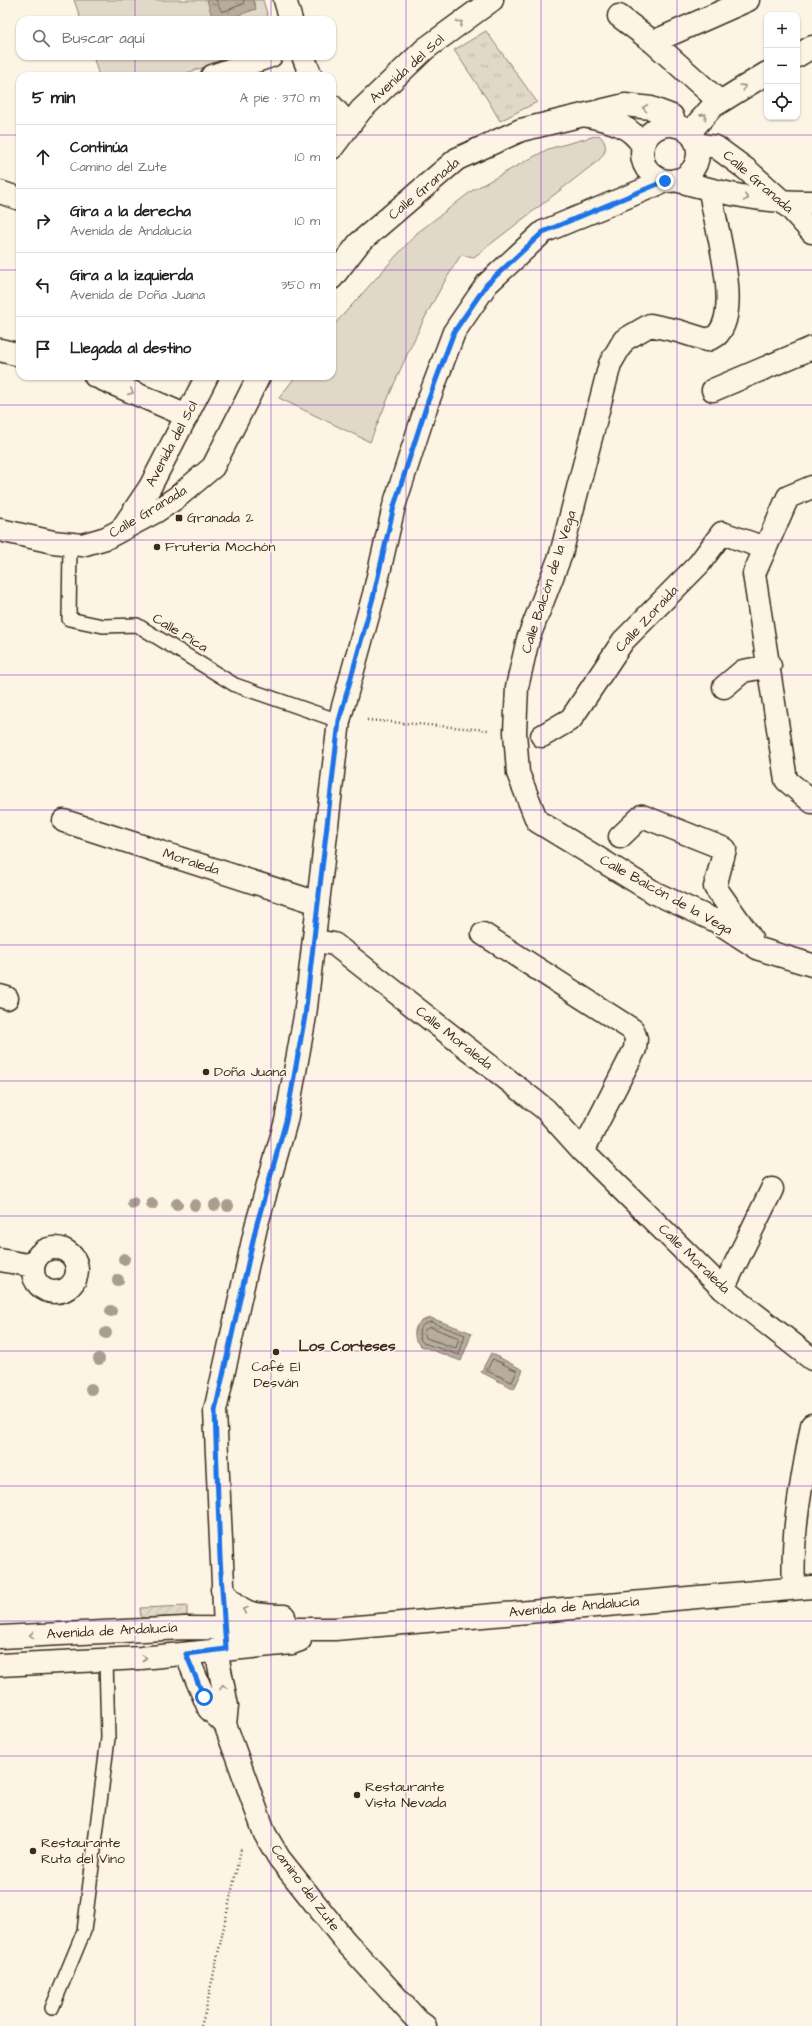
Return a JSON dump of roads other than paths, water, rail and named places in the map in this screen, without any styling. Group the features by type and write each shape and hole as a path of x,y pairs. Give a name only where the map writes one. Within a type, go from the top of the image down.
{"street":[{"path":"285,0 290,16"},
{"name":"Avenida del Sol","path":"336,143 361,110 424,49 492,0"},
{"path":"653,42 748,0"},
{"path":"619,16 653,42 720,102"},
{"path":"800,54 812,47"},
{"path":"224,72 259,60"},
{"path":"305,60 309,72"},
{"path":"688,134 712,107 764,75"},
{"name":"Calle Granada","path":"336,273 359,243 457,159 521,130 625,105 651,108 672,116 688,134 716,147 746,169 782,203 793,211 812,232"},
{"path":"336,110 349,125"},
{"name":"Calle Granada","path":"581,115 614,121 637,136 643,154"},
{"path":"610,204 643,154 652,132 668,125 688,134 698,153 694,167 684,177 670,180"},
{"path":"643,154 651,174 670,180 752,199 782,203 812,202"},
{"name":"Camino del Zute","path":"225,1724 227,1706 222,1643 222,1590 215,1411 256,1227 286,1121 305,1016 315,941 339,721 374,594 394,506 428,401 454,332 487,284 543,232 670,180"},
{"name":"Calle Balcón de la Vega","path":"710,190 712,206 727,274 728,300 723,325 718,335 707,340 678,331 650,325 624,340 610,364 561,554 528,639 518,687 515,732 518,773 538,821 655,893 716,921 759,949 812,965"},
{"path":"0,192 16,198"},
{"path":"713,390 812,348"},
{"path":"0,350 16,354"},
{"path":"104,380 187,416"},
{"name":"Avenida del Sol","path":"121,530 150,487 205,380"},
{"name":"Calle Granada","path":"0,530 70,545 94,542 121,530 176,498 213,467 257,380"},
{"path":"812,487 788,497 754,574 770,666 786,780 812,802"},
{"name":"Calle Zoraida","path":"542,736 571,719 623,641 699,564 722,534 765,548"},
{"path":"724,687 744,671 770,666"},
{"name":"Calle Balcón de la Vega","path":"620,837 642,816 725,849 715,887 759,949"},
{"name":"Moraleda","path":"64,820 318,903"},
{"path":"483,934 633,1030 636,1039 635,1049 583,1151"},
{"name":"Calle Moraleda","path":"315,941 334,944 545,1108 583,1151 723,1289 812,1359"},
{"path":"723,1289 772,1189"},
{"path":"0,1260 33,1266"},
{"path":"803,1587 792,1560 794,1529 812,1425"},
{"name":"Avenida de Andalucía","path":"0,1665 106,1660 186,1654 222,1643 292,1643 335,1629 803,1587"},
{"path":"222,1590 240,1609 259,1616 314,1616 335,1629"},
{"name":"Avenida de Andalucía","path":"0,1637 185,1628 222,1643"},
{"name":"Avenida de Andalucía","path":"40,1663 66,1648 214,1638 222,1643"},
{"name":"Camino del Zute","path":"186,1654 209,1709 225,1724 266,1834 279,1858 345,1940 417,2020 425,2026"}],"lane":[{"name":"Calle Pica","path":"70,545 69,619 103,626 136,625 235,685 339,721"},
{"path":"52,2008 84,1931 108,1738 106,1660"}],"water":[{"path":"207,0 253,0 256,9 236,16 212,16"},
{"path":"431,1318 472,1333 461,1361 421,1346 416,1341 415,1332 417,1325 426,1319"},
{"path":"491,1353 523,1370 514,1389 481,1372"}],"place":[{"name":"Granada 2","path":"179,518"},
{"name":"Frutería Mochón","path":"157,547"},
{"name":"Doña Juana","path":"206,1072"},
{"name":"Café El Desván","path":"276,1352"},
{"name":"Restaurante Vista Nevada","path":"357,1795"},
{"name":"Restaurante Ruta del Vino","path":"33,1851"}],"district":[{"name":"Los Corteses","path":"347,1346"}]}
